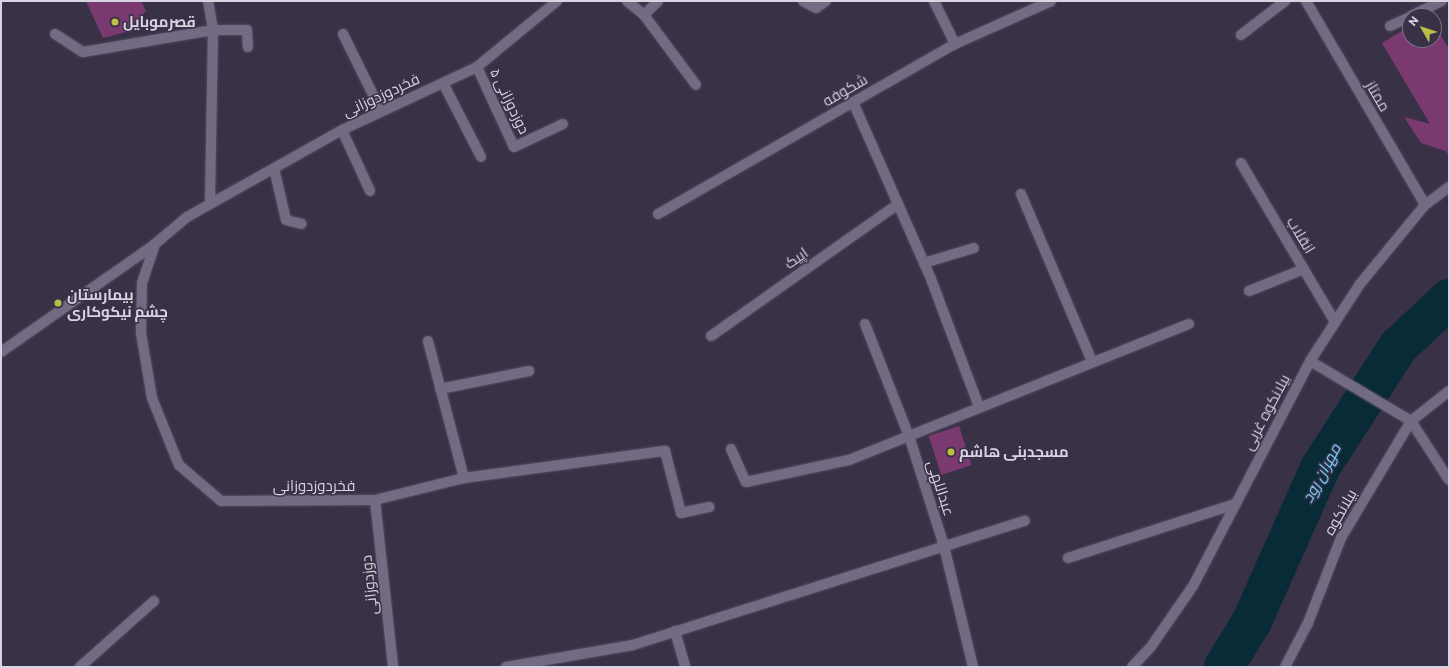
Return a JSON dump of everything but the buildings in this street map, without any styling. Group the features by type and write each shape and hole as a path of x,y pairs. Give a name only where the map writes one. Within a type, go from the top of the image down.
{"street":[{"path":"208,1 213,30 210,203"},
{"name":"فخردوزدوزانی","path":"556,1 476,67 342,130 210,203 155,244 142,282 141,333 152,398 178,465 221,502 375,500 464,478 665,451 681,513 709,507"},
{"path":"627,1 644,14 696,85"},
{"path":"644,14 658,1"},
{"path":"803,1 816,8 826,1"},
{"path":"934,1 955,44"},
{"name":"شکوفه","path":"658,214 955,44 1051,1"},
{"path":"1241,35 1285,1"},
{"name":"ممتاز","path":"1306,1 1425,206"},
{"path":"1428,8 1442,1"},
{"path":"1390,26 1402,20"},
{"path":"55,34 83,52 213,30 247,30 248,47"},
{"path":"343,34 381,111"},
{"name":"دوزدوزانی ۵","path":"476,67 514,147 562,124"},
{"path":"443,82 481,158"},
{"path":"853,102 924,263 979,407"},
{"path":"342,130 370,191"},
{"name":"انقلاب","path":"1241,164 1335,322"},
{"path":"274,168 286,220 302,224"},
{"name":"بیلانکوه غربی","path":"1132,667 1150,648 1193,586 1310,361 1360,284 1425,206 1449,186"},
{"path":"1021,194 1092,361"},
{"name":"اپیک","path":"712,336 898,204"},
{"path":"1,352 155,244"},
{"path":"924,263 974,248"},
{"path":"1249,291 1304,269"},
{"name":"عبداللهی","path":"865,324 909,436 944,546 972,667"},
{"path":"731,449 746,482 849,460 1092,361 1189,324"},
{"path":"428,341 464,478"},
{"path":"1310,361 1411,421 1449,480"},
{"path":"440,389 529,371"},
{"name":"بیلانکوه","path":"1285,667 1308,623 1341,538 1411,421 1449,391"},
{"name":"دوزدوزانی","path":"375,500 393,667"},
{"path":"1068,558 1235,504"},
{"path":"506,667 633,645 1025,521"},
{"path":"80,667 154,601"},
{"path":"675,631 685,667"}],"waterway":[{"name":"مهران رود","path":"1224,667 1252,621 1320,468 1398,347 1449,299"}],"place":[{"name":"قصرموبایل","path":"115,22"},
{"name":"بیمارستان چشم نیکوکاری","path":"58,303"},
{"name":"مسجدبنی هاشم","path":"951,452"}]}
